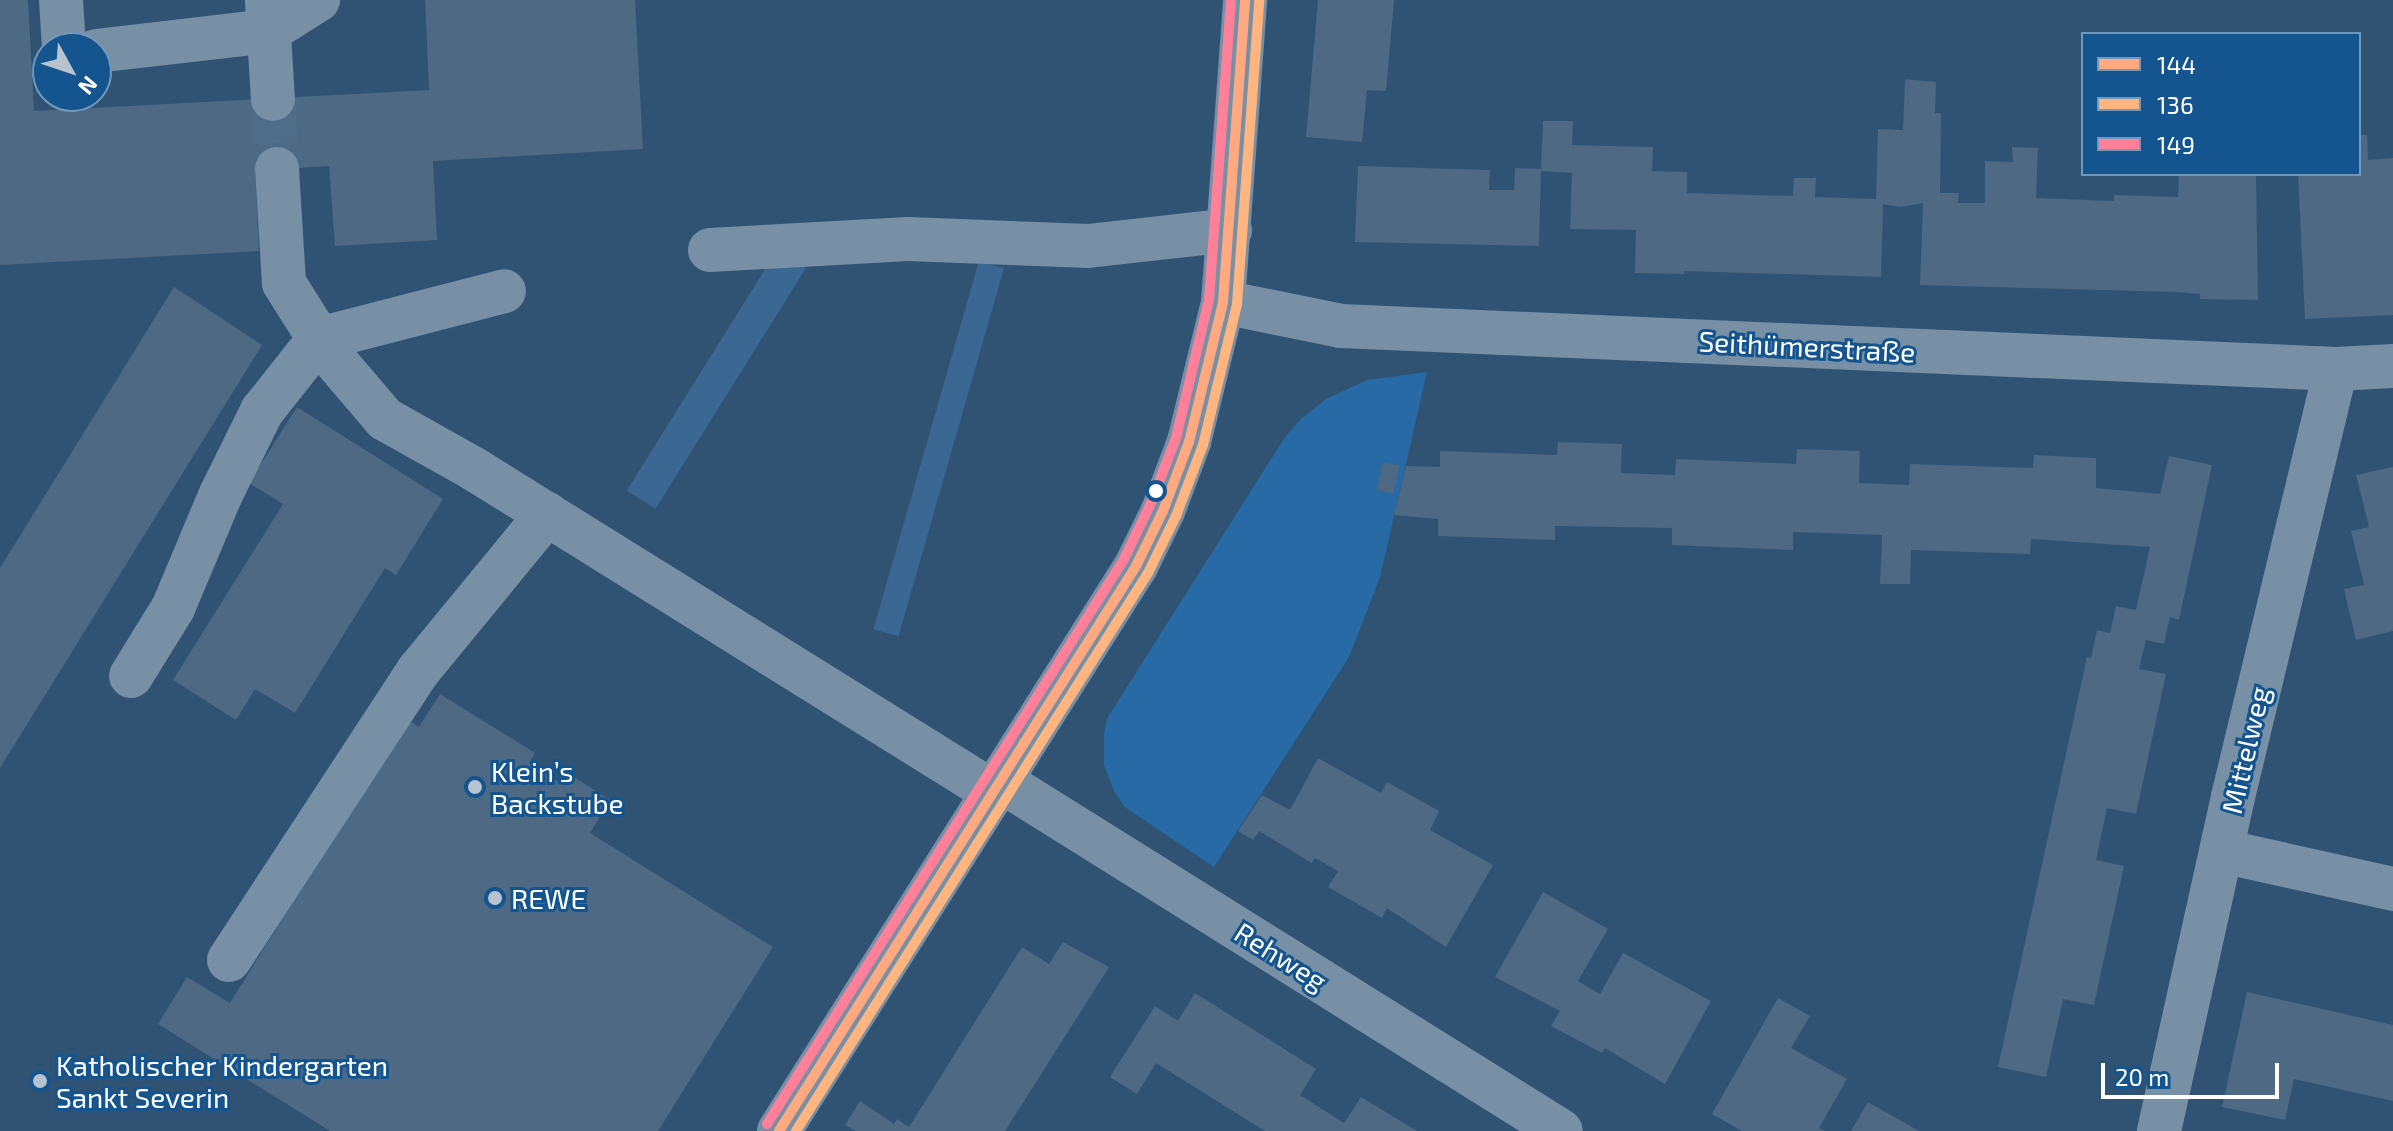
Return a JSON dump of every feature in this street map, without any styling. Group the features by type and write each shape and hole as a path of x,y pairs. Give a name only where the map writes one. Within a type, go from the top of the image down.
{"street":[{"path":"61,0 63,32"},
{"path":"112,48 268,16 318,0"},
{"path":"779,1131 1136,566 1163,511 1189,442 1223,302 1245,0"},
{"path":"268,16 273,99"},
{"name":"Rehweg","path":"277,169 284,283 319,339 385,419 474,469 1561,1131"},
{"path":"710,250 908,239 1088,246 1230,230"},
{"path":"131,676 173,608 221,494 262,411 319,339 504,291"},
{"name":"Seithümerstraße","path":"1223,302 1341,326 2336,369 2393,366"},
{"name":"Mittelweg","path":"2159,1131 2336,369"},
{"path":"229,960 419,670 547,514"},
{"path":"2222,851 2393,889"}],"shaded area":[{"path":"777,250 806,268 656,509 627,491"},
{"path":"979,261 1004,268 898,636 873,629"},
{"path":"1427,372 1380,577 1349,657 1214,867 1125,807 1114,791 1104,765 1104,733 1108,717 1285,437 1301,419 1326,399 1367,380"}],"building":[{"path":"0,0 28,0 32,112 112,112 112,107 429,90 425,0 635,0 643,149 433,161 437,240 335,246 329,166 255,171 259,251 0,265"},
{"path":"1318,0 1394,0 1386,91 1367,90 1362,142 1306,137"},
{"path":"1905,79 1936,82 1935,113 1941,113 1940,193 1959,193 1958,203 1985,203 1985,161 2013,162 2012,147 2038,148 2036,198 2114,201 2114,195 2178,197 2179,176 2256,176 2258,300 2200,299 2200,294 2175,292 1920,285 1923,203 1901,207 1883,204 1881,277 1684,271 1684,274 1635,273 1636,230 1570,229 1572,173 1541,171 1543,121 1573,121 1572,145 1653,147 1652,171 1687,172 1687,193 1793,196 1794,178 1816,178 1815,197 1876,199 1878,129 1903,130"},
{"path":"2361,135 2367,135 2368,160 2393,158 2393,315 2305,319 2298,176 2361,176"},
{"path":"1358,166 1490,170 1489,190 1514,190 1515,168 1541,169 1539,246 1355,242"},
{"path":"174,287 262,345 0,768 0,568"},
{"path":"297,407 443,499 396,575 385,568 295,713 255,689 236,720 173,680 283,504 249,483"},
{"path":"1558,442 1622,444 1621,473 1675,475 1676,459 1796,464 1797,449 1860,451 1859,483 1909,485 1910,464 2033,468 2034,455 2096,458 2096,488 2160,494 2169,456 2212,465 2179,620 2170,617 2164,644 2146,640 2139,669 2166,674 2136,814 2107,808 2096,860 2124,866 2094,1005 2063,999 2046,1077 1998,1067 2087,657 2091,658 2097,630 2110,633 2116,606 2136,610 2150,547 2031,539 2030,554 1911,550 1910,584 1880,584 1882,535 1793,532 1793,550 1672,545 1672,528 1555,526 1555,540 1438,536 1438,519 1394,515 1406,466 1440,467 1440,451 1557,455"},
{"path":"1383,462 1400,466 1393,494 1376,490"},
{"path":"2393,467 2393,631 2356,640 2344,589 2364,585 2351,531 2369,527 2356,475"},
{"name":"REWE","path":"440,694 535,753 529,763 559,782 566,772 610,800 590,833 773,947 658,1131 330,1131 158,1024 187,977 230,1003 407,719 419,727"},
{"path":"1318,758 1381,793 1387,782 1439,811 1430,830 1493,865 1446,947 1387,908 1382,918 1328,887 1338,871 1315,858 1312,863 1259,831 1253,840 1238,831 1262,795 1290,810"},
{"path":"1543,892 1608,929 1578,981 1600,994 1623,953 1711,1001 1665,1084 1605,1048 1602,1053 1551,1026 1560,1011 1495,977"},
{"path":"1063,942 1109,967 1005,1131 856,1131 845,1125 860,1101 894,1124 897,1119 909,1127 1022,947 1049,964"},
{"path":"2247,992 2393,1025 2393,1101 2294,1079 2285,1120 2222,1107"},
{"path":"1195,993 1316,1069 1300,1095 1344,1123 1361,1097 1417,1131 1265,1131 1156,1063 1137,1094 1110,1077 1155,1006 1178,1021"},
{"path":"1778,998 1810,1016 1791,1048 1847,1079 1819,1128 1825,1131 1742,1131 1712,1114"},
{"path":"1868,1102 1919,1131 1851,1131"}],"tunnel":[{"path":"273,99 277,169"}],"transit line":[{"name":"149","path":"767,1124 1124,559 1150,505 1176,438 1209,300 1231,0"},
{"name":"144","path":"779,1131 1136,566 1163,511 1189,442 1223,302 1245,0"},
{"name":"136","path":"796,1131 1148,573 1176,516 1203,445 1237,304 1259,1"}],"place":[{"name":"Klein’s Backstube","path":"475,787"},
{"name":"REWE","path":"495,898"},
{"name":"Katholischer Kindergarten Sankt Severin","path":"40,1081"}]}
